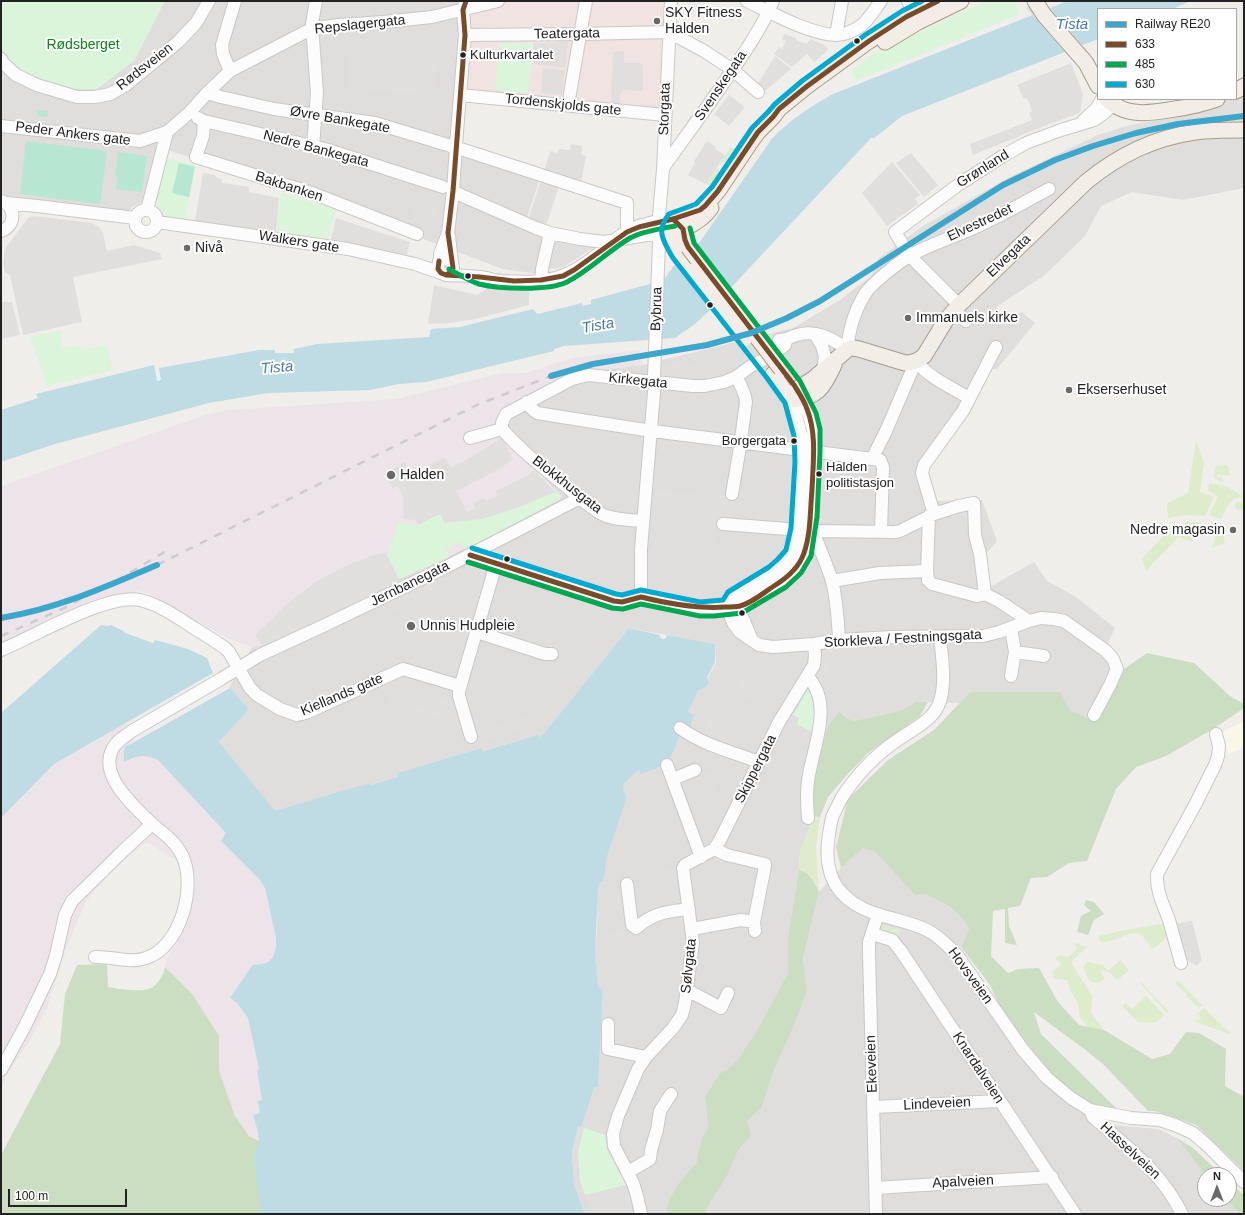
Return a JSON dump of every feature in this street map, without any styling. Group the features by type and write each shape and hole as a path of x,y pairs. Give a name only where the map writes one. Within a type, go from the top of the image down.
{"main road":[{"path":"843,354 818,391 809,397 797,396 683,251 685,240 669,228 705,206 718,191 758,132 773,117 813,89 899,34 917,9 938,1"},
{"path":"917,9 961,1"},
{"path":"1035,5 1082,57 1097,84"},
{"path":"1108,101 1118,108 1133,112 1150,113 1192,106 1213,100"},
{"name":"Elvegata","path":"916,362 924,356 946,320 956,307 1086,182 1103,168 1141,147 1178,135 1207,131 1244,130"},
{"path":"797,396 822,370 853,348 864,350 899,362 916,362"}],"street":[{"name":"Rødsveien","path":"1,59 3,63 16,75 37,85 77,97 95,97 110,94 126,85 178,42 196,23 209,1"},
{"path":"230,71 223,54 222,44 235,1"},
{"path":"313,146 317,75 313,39 310,29 316,1"},
{"name":"Repslagergata","path":"167,132 189,113 230,71 310,29 338,25 432,17 464,6 498,1"},
{"path":"568,105 586,1"},
{"name":"Storgata","path":"659,270 669,228 663,169 671,1"},
{"path":"747,1 771,6 812,30 836,35 845,34 863,24 881,1"},
{"path":"836,35 842,1"},
{"path":"464,6 465,36 456,148 448,189 448,233 440,254 446,261 480,277"},
{"name":"Svenskegata","path":"663,169 733,70 771,6"},
{"path":"669,32 704,51 733,70 758,92"},
{"name":"Teatergata","path":"465,36 669,32"},
{"name":"Øvre Bankegate","path":"207,93 274,109 375,123 627,203 627,232"},
{"name":"Tordenskjolds gate","path":"460,95 665,115"},
{"name":"Grønland","path":"910,256 895,232 958,185 1003,156 1026,144 1099,117 1108,101"},
{"name":"Nedre Bankegata","path":"189,113 204,121 313,146 448,189 550,233 604,242 616,241"},
{"name":"Bakbanken","path":"204,121 202,136 196,157 312,193 417,234"},
{"name":"Peder Ankers gate","path":"1,126 133,141 140,141 167,132"},
{"path":"148,210 167,132"},
{"name":"Elvestredet","path":"843,354 855,315 865,293 884,275 910,256 983,224 1049,189"},
{"path":"4,202 135,218"},
{"path":"2,233 11,224 13,215 11,209 4,202"},
{"path":"13,215 37,206"},
{"path":"148,210 156,215 157,222 153,230 145,232 141,231 136,226 135,218 140,212 148,210"},
{"name":"Walkers gate","path":"157,222 319,245 372,254 422,266"},
{"path":"422,266 444,274 507,281 541,280 563,276 570,273 627,232 639,227 669,228"},
{"path":"616,241 669,228"},
{"path":"541,280 542,268 550,233"},
{"path":"910,256 966,320"},
{"path":"422,266 446,261"},
{"path":"444,274 438,269 446,261"},
{"name":"Bybrua","path":"655,375 659,270"},
{"name":"Kirkegata","path":"502,429 502,424 506,414 572,379 588,375 694,386 712,385 736,377 751,366 765,350 778,340 786,340 795,335 805,333 831,338 843,354"},
{"path":"815,334 822,346 825,357 822,370"},
{"path":"996,347 963,411 924,464 922,473 931,515 927,572 928,580 932,584 976,596 985,594 999,601 1029,621"},
{"path":"916,362 926,372 969,398"},
{"path":"876,460 893,435 917,377 916,362"},
{"path":"732,494 746,402 743,387 736,377"},
{"path":"641,597 641,549 654,392"},
{"path":"797,396 797,420 801,435 808,451"},
{"path":"527,402 536,412 562,418 876,460 883,467 881,532"},
{"path":"470,438 502,429"},
{"name":"Blokkhusgata","path":"502,429 511,440 580,498 606,516 643,521"},
{"path":"808,451 802,462 807,530 819,549 832,582 836,603 839,640"},
{"name":"Jernbanegata","path":"94,957 105,956 120,959 145,959 162,950 170,940 180,922 187,892 188,873 182,854 175,844 152,824 123,794 114,781 110,768 110,757 112,750 118,741 132,731 260,655 330,623 470,555 580,498"},
{"path":"723,524 807,530 881,532 900,531 931,515 974,503 975,535 980,554 985,594"},
{"path":"470,555 614,601 622,602 641,597 679,606 713,609 727,607 732,598 773,573 792,553 807,530"},
{"path":"471,737 459,696 460,686 496,564"},
{"path":"832,582 880,574 927,572"},
{"path":"1,650 31,635 102,605 125,600 138,600 150,603 167,611 216,641 229,652 239,668"},
{"name":"Storkleva / Festningsgata","path":"727,607 733,623 740,632 753,641 773,647 814,644 839,640 983,636 1041,618 1054,619 1064,622 1106,651 1113,659 1117,669 1110,686 1094,715"},
{"path":"1010,676 1015,652 1011,628"},
{"path":"477,632 545,654 552,654"},
{"name":"Hovsveien","path":"940,637 943,680 942,694 938,706 923,722 880,752 849,786 836,809 829,831 829,870 833,880 840,891 856,906 926,930 946,943 957,955 1006,1026 1038,1068 1047,1078 1071,1098 1090,1110 1132,1118 1160,1120 1175,1124 1193,1133 1244,1182"},
{"name":"Skippergata","path":"714,850 780,722 814,665 814,644"},
{"path":"1015,652 1044,656"},
{"name":"Kiellands gate","path":"239,668 250,688 257,695 280,709 297,715 306,713 403,669 460,686"},
{"path":"807,676 812,681 821,704 819,733 808,780 808,818"},
{"path":"680,728 688,734 706,742 759,762"},
{"path":"1181,963 1169,920 1158,893 1157,874 1215,765 1219,746 1216,734"},
{"path":"668,765 701,857 714,850 727,855 765,864 754,926 740,920 692,929"},
{"path":"673,779 695,770"},
{"path":"1,1070 25,1026 50,974 65,915 72,901 152,824"},
{"name":"Sølvgata","path":"641,1214 637,1196 628,1172 614,1146 613,1134 618,1116 638,1069 646,1057 673,1028 682,1015 687,990 693,942 683,868 701,857"},
{"path":"627,884 632,925 636,928 652,916 689,909"},
{"name":"Ekeveien","path":"876,1214 869,954 870,942 878,914"},
{"name":"Knardalveien","path":"872,934 892,940 896,943 1052,1177 1075,1214"},
{"path":"687,990 721,1008 728,993"},
{"path":"608,1024 608,1049 646,1057"},
{"path":"628,1172 650,1159 660,1111 671,1094"},
{"name":"Lindeveien","path":"873,1107 1000,1101"},
{"name":"Hasselveien","path":"1090,1110 1093,1117 1147,1164 1173,1197 1182,1214"},
{"name":"Apalveien","path":"875,1188 1052,1177"}],"shaded area":[{"path":"1,1 487,1 470,6 460,153 540,178 525,223 549,231 539,274 503,269 306,195 158,147 144,201 132,207 127,213 1,195"},
{"path":"470,1 675,1 670,116 465,91"},
{"path":"784,34 807,44 810,39 824,45 828,48 827,51 814,62 807,54 792,67 774,54 779,47 782,49 786,41 782,39"},
{"path":"568,42 565,68 533,64 533,43"},
{"path":"624,51 624,63 640,63 643,65 643,91 623,90 622,93 620,93 620,104 611,103 613,52"},
{"path":"397,55 397,62 437,63 435,95 349,89 349,56"},
{"path":"775,56 791,69 765,91 757,85"},
{"path":"1071,63 1083,94 1080,113 973,155 970,144 1032,120 1029,113 1032,111 1027,98 1024,99 1017,85"},
{"path":"543,68 565,70 562,94 541,93"},
{"path":"1244,86 1244,188 1183,200 1132,192 1101,206 1085,236 1045,275 996,307 1006,319 1022,312 1035,323 997,369 988,369 928,469 937,501 982,500 997,541 985,555 990,587 1034,562 1047,581 1076,597 1115,628 1108,643 1124,669 1096,721 1070,710 970,692 960,703 916,702 899,711 854,721 845,717 839,711 828,726 813,786 814,816 800,852 799,870 788,937 788,973 757,1030 738,1059 727,1070 720,1073 705,1096 708,1127 701,1140 696,1163 677,1185 669,1200 666,1214 585,1214 574,1184 572,1153 578,1126 581,1126 594,1087 598,1087 603,989 598,987 596,975 599,882 603,881 608,853 626,796 623,785 638,770 641,774 688,712 699,690 706,687 709,682 708,677 716,662 715,644 629,628 541,737 538,735 482,751 481,748 397,773 398,777 369,785 369,783 275,812 219,742 249,709 229,688 239,668 252,647 262,645 481,541 562,497 516,450 502,429 506,408 586,371 642,365 793,328 840,300 871,276 879,258 923,226 1008,178 1098,135 1130,125 1198,113 1210,102 1215,100 1237,100 1237,90"},
{"path":"729,95 745,107 729,126 714,114"},
{"path":"320,117 326,118 323,143 317,142"},
{"path":"707,141 716,147 715,149 725,155 706,184 688,175 695,163 694,161"},
{"path":"571,144 582,146 581,154 586,156 581,184 557,177 545,169 550,151 557,153 559,149 570,150"},
{"path":"911,153 938,185 924,197 896,163"},
{"path":"892,162 920,195 915,199 918,204 887,226 862,193"},
{"path":"203,173 215,175 217,178 222,179 222,183 249,187 249,192 279,198 276,232 195,221"},
{"path":"541,180 559,186 546,226 528,220"},
{"path":"421,187 443,194 431,228 409,220"},
{"path":"1106,187 1111,191 1094,211 1080,199 1090,189 1097,195"},
{"path":"34,216 92,223 99,227 103,233 107,251 134,245 160,253 162,259 73,277 82,322 23,335 10,275 5,272 3,262 6,247 29,217"},
{"path":"336,218 410,242 407,255 331,239"},
{"path":"552,239 596,246 563,267 554,269 547,268"},
{"path":"920,278 945,301 938,321 935,304 916,294 901,296 882,309 882,328 873,341 861,325 879,302 904,281"},
{"path":"434,285 477,295 487,288 529,288 529,305 476,319 428,324"},
{"path":"1,302 12,302 20,335 1,339"},
{"path":"731,348 739,364 712,376 708,357"},
{"path":"640,350 642,365 586,371 516,403 502,429 516,450 562,498 481,541 262,645 252,647 229,639 150,594 137,591 101,600 35,627 1,643 1,486 208,414 229,410 396,399 502,373 526,373 572,358"},
{"path":"995,351 1005,356 997,369 988,364"},
{"path":"678,363 681,366 696,365 698,377 663,377 664,365"},
{"path":"764,379 769,385 763,391 760,402 749,405 750,389"},
{"path":"700,390 743,395 742,403 699,398"},
{"path":"925,423 934,429 932,432 940,437 928,456 911,446"},
{"path":"502,438 513,459 501,468 456,491 467,512 475,508 473,504 484,498 486,501 497,496 496,491 526,476 534,470 555,492 519,507 482,519 445,523 440,514 418,525 416,520 403,519 404,499 398,486 393,489 385,473 405,462 414,480 433,470 430,465 445,458 451,468"},
{"path":"824,462 867,468 861,495 829,492 830,488 822,485"},
{"path":"657,491 735,496 735,522 718,522 710,588 692,601 696,569 694,562 689,555 674,551 665,555 660,561 647,559 649,552 655,544"},
{"path":"862,538 864,551 875,559 876,573 838,579 828,539"},
{"path":"386,553 399,579 262,645 255,635 288,603 317,581 341,568 373,555"},
{"path":"471,566 491,572 472,637 382,606 455,572"},
{"path":"827,648 833,648 824,688 817,686 823,651"},
{"path":"1002,660 1018,661 1015,677 999,683 995,682 1000,673"},
{"path":"743,671 759,671 783,676 774,695 772,693 771,697 767,695 761,705 735,693"},
{"path":"400,678 403,685 401,688 404,698 407,700 411,711 392,715 384,684"},
{"path":"450,698 454,711 415,723 413,716 417,715 415,709"},
{"path":"712,701 717,703 712,712 719,716 716,723 721,725 715,741 703,737 709,721 695,715 701,702 709,706"},
{"path":"531,715 533,720 528,722 529,727 481,743 477,731"},
{"path":"1244,720 1244,747 1229,754 1220,734"},
{"path":"127,722 134,742 126,745 125,762 143,755 149,755 158,760 227,833 221,841 259,879 265,888 276,938 275,953 268,962 254,965 237,1003 248,1018 259,1069 257,1070 262,1100 258,1101 260,1113 253,1116 259,1141 249,1136 235,1116 219,1071 219,1036 193,995 165,967 168,957 181,936 187,918 183,865 149,843 146,843 118,864 86,901 66,950 47,1008 28,1043 7,1075 1,1088 1,818 54,764"},
{"path":"723,727 733,731 727,747 715,742"},
{"path":"706,744 716,749 709,766 698,762"},
{"path":"707,771 721,777 713,794 700,781"},
{"path":"863,848 875,852 915,895 925,894 952,908 963,919 969,929 957,955 1023,1050 1093,1117 1113,1125 1158,1129 1177,1138 1199,1167 1197,1167 1197,1207 1233,1207 1240,1214 706,1214 709,1205 727,1176 739,1149 751,1136 746,1121 762,1107 774,1070 790,1035 806,991 803,961 819,892 841,868"},
{"path":"678,867 680,881 677,883 679,901 668,902 663,869"},
{"path":"1192,921 1202,960 1197,966 1185,959 1174,924"},
{"path":"631,931 629,956 609,949 608,932"},
{"path":"626,1186 634,1214 592,1214 585,1196"}],"green space":[{"name":"Rødsberget","path":"1,1 165,1 134,61 97,89 76,89 55,84 23,72 6,57 1,46"},
{"path":"985,1 1014,1 1020,14 856,81 851,71 870,56"},
{"path":"499,43 533,43 533,64 530,66 528,93 495,90"},
{"path":"37,110 48,111 47,117 37,116"},
{"path":"26,141 107,151 100,204 20,194"},
{"path":"730,147 734,149 726,162 722,163 721,162"},
{"path":"118,152 147,156 142,192 116,189 118,176 115,176"},
{"path":"167,158 196,165 185,220 165,216 155,202"},
{"path":"179,163 195,167 189,197 172,193"},
{"path":"717,168 720,171 710,186 706,184"},
{"path":"281,193 337,209 327,238 276,233"},
{"path":"63,330 60,348 78,346 85,349 107,345 113,370 47,386 30,337"},
{"path":"1196,440 1204,463 1200,492 1214,497 1205,516 1185,515 1168,518 1167,503 1188,493"},
{"path":"1227,465 1231,475 1222,475 1220,477 1219,474 1217,474 1217,477 1220,478 1221,477 1224,481 1222,482 1214,478 1215,466"},
{"path":"1209,483 1226,486 1244,497 1244,500 1240,497 1230,502 1221,519 1209,515 1218,496 1208,490"},
{"path":"556,492 562,498 465,550 460,542 446,549 449,557 399,579 387,555 399,523 418,525 440,514 482,519 519,507"},
{"path":"1237,502 1244,503 1244,509 1236,509 1235,505"},
{"path":"1187,522 1201,523 1192,542 1178,537 1146,571 1142,559 1171,527"},
{"path":"1222,529 1225,543 1211,548 1217,530"},
{"path":"1147,653 1194,663 1230,696 1244,704 1244,708 1213,729 1166,756 1136,767 1116,789 1087,861 1069,863 1047,877 1031,878 1020,906 1008,908 1009,926 1017,945 1005,943 1005,909 993,911 991,956 1008,973 1018,969 1039,968 1058,1002 1079,1025 1104,1030 1152,1059 1170,1054 1186,1032 1199,1033 1226,1049 1225,1086 1244,1097 1244,1171 1196,1125 1155,1111 1148,1111 1104,1065 1034,1012 1041,1034 1117,1109 1094,1107 1054,1077 1003,1014 990,985 961,947 969,929 963,919 952,908 925,894 915,895 875,852 863,848 841,868 836,847 848,799 888,760 934,730 970,692 1060,692 1070,710 1096,721 1124,669"},
{"path":"808,689 815,705 815,720 812,732 797,724 799,718 793,715"},
{"path":"916,702 928,702 920,716 868,753 828,797 820,817 814,816 812,804 813,786 819,758 828,726 839,711 845,717 854,721 899,711"},
{"path":"814,816 820,817 816,847 819,892 809,875 799,870 800,852"},
{"path":"799,870 809,875 819,892 803,960 807,991 790,1035 774,1070 762,1107 747,1121 751,1136 739,1149 727,1176 709,1205 706,1214 666,1214 669,1200 677,1185 696,1163 701,1140 708,1127 705,1096 720,1073 727,1070 738,1059 757,1030 788,973 788,937"},
{"path":"1086,900 1094,902 1104,914 1094,920 1088,935 1077,932 1081,916 1091,911 1084,905"},
{"path":"1166,923 1170,933 1153,949 1142,935 1135,933 1110,941 1100,941 1099,936"},
{"path":"881,925 899,929 898,937 896,939 879,930 879,926"},
{"path":"1078,943 1083,947 1087,947 1071,962 1092,996 1091,1013 1104,1030 1089,1027 1080,1018 1078,1003 1071,992 1067,980 1053,978 1053,971 1062,964 1055,959 1060,955 1068,957 1077,949 1074,944"},
{"path":"1120,960 1129,970 1118,980 1110,973 1102,970 1101,973 1105,978 1097,983 1091,982 1084,968 1085,964 1088,962 1103,965 1108,971"},
{"path":"107,964 108,987 134,990 145,990 152,988 162,977 165,967 193,995 219,1036 219,1071 235,1116 249,1136 259,1141 261,1214 1,1214 1,1155 60,1044 65,994 77,965"},
{"path":"1178,980 1202,1005 1199,1008 1175,983"},
{"path":"1141,982 1168,1011 1167,1013 1140,983"},
{"path":"1146,996 1164,1015 1155,1023 1138,1022 1122,1006 1126,1003 1132,1009"},
{"path":"1204,1008 1230,1033 1229,1034 1194,1021 1198,1021 1201,1018 1199,1015 1196,1015"},
{"path":"584,1128 605,1135 607,1149 626,1185 585,1195 580,1181 578,1152"},
{"path":"1177,1138 1193,1148 1213,1167 1199,1167"},
{"path":"1237,1189 1244,1195 1244,1214 1240,1214 1233,1207 1237,1207"}],"water":[{"name":"Tista","path":"1068,1 1191,1 1174,8 1097,8 1097,39 902,116 873,139 872,137 711,309 695,324 675,338 564,346 554,349 554,351 426,382 399,384 370,390 268,393 209,403 55,444 1,462 1,410 38,398 36,394 154,365 157,381 161,380 159,368 259,350 275,350 275,353 294,353 294,349 317,344 429,337 431,329 460,327 533,309 537,314 582,303 583,306 591,304 591,300 653,283 665,278 677,262 697,246 771,140 800,114 833,94"},
{"path":"101,625 111,625 124,631 123,632 153,643 155,640 188,649 207,658 213,673 54,764 1,818 1,713"},
{"path":"629,628 660,635 663,639 666,638 667,635 715,644 715,662 707,677 709,682 706,687 699,690 688,712 694,715 689,729 683,727 670,759 662,766 641,774 638,770 623,785 626,796 624,806 608,853 603,882 599,882 596,961 598,987 603,989 598,1087 594,1087 581,1127 578,1126 572,1153 574,1184 585,1214 261,1214 254,1157 259,1141 253,1115 260,1113 258,1101 262,1100 257,1070 259,1069 248,1018 237,1003 230,998 253,965 268,962 273,957 276,947 276,938 265,888 259,879 221,841 226,833 158,760 141,756 124,762 124,752 126,746 230,688 249,709 219,742 275,811 369,783 370,785 398,777 397,773 481,748 483,751 538,735 541,737"}],"pier":[{"path":"1044,1 1091,55 1073,61 1026,8"}],"railway":[{"path":"157,565 477,405 551,376"},
{"path":"1,636 62,609 121,578 166,551"}],"rail line":[{"name":"RE20","path":"551,376 593,364 707,345 751,333 787,318 820,301 1003,185 1055,160 1093,146 1136,133 1178,124 1244,116"},
{"name":"RE20","path":"1,618 61,603 100,589 157,565"}],"transit line":[{"name":"633","path":"439,261 438,269 441,273 446,275 451,272 453,268 448,233 453,191 465,35 463,10 466,1"},
{"name":"630","path":"472,548 616,594 622,595 641,590 700,602 723,600 728,592 769,567 786,550 791,528 795,462 794,436 785,403 673,258 664,242 662,236 662,226 669,214 696,204 712,187 752,128 775,104 802,81 865,35 902,11 922,1"},
{"name":"633","path":"446,275 514,281 541,280 563,276 574,270 627,232 639,227 673,219 700,210 718,191 758,132 779,109 806,87 869,41 906,17 938,1"},
{"name":"633","path":"641,597 693,607 732,607 749,603 783,580 796,568 804,553 810,522 813,438 810,419 804,403 794,385 688,247 683,229 673,219"},
{"name":"485","path":"449,269 471,281 488,286 537,288 559,285 575,277 630,238 646,232 675,226"},
{"name":"485","path":"468,562 612,608 623,609 641,604 700,616 742,613 786,587 801,573 811,556 817,517 820,429 816,413 800,381 694,243 690,228"},
{"name":"633","path":"470,555 614,601 622,602 641,597"}],"place":[{"name":"SKY Fitness Halden","path":"657,21"},
{"name":"Kulturkvartalet","path":"463,55"},
{"name":"Nivå","path":"187,248"},
{"name":"Immanuels kirke","path":"908,318"},
{"name":"Ekserserhuset","path":"1069,390"},
{"name":"Borgergata","path":"794,441"},
{"name":"Halden politistasjon","path":"819,474"},
{"name":"Halden","path":"391,475"},
{"name":"Nedre magasin","path":"1233,530"},
{"name":"Unnis Hudpleie","path":"411,626"}]}
